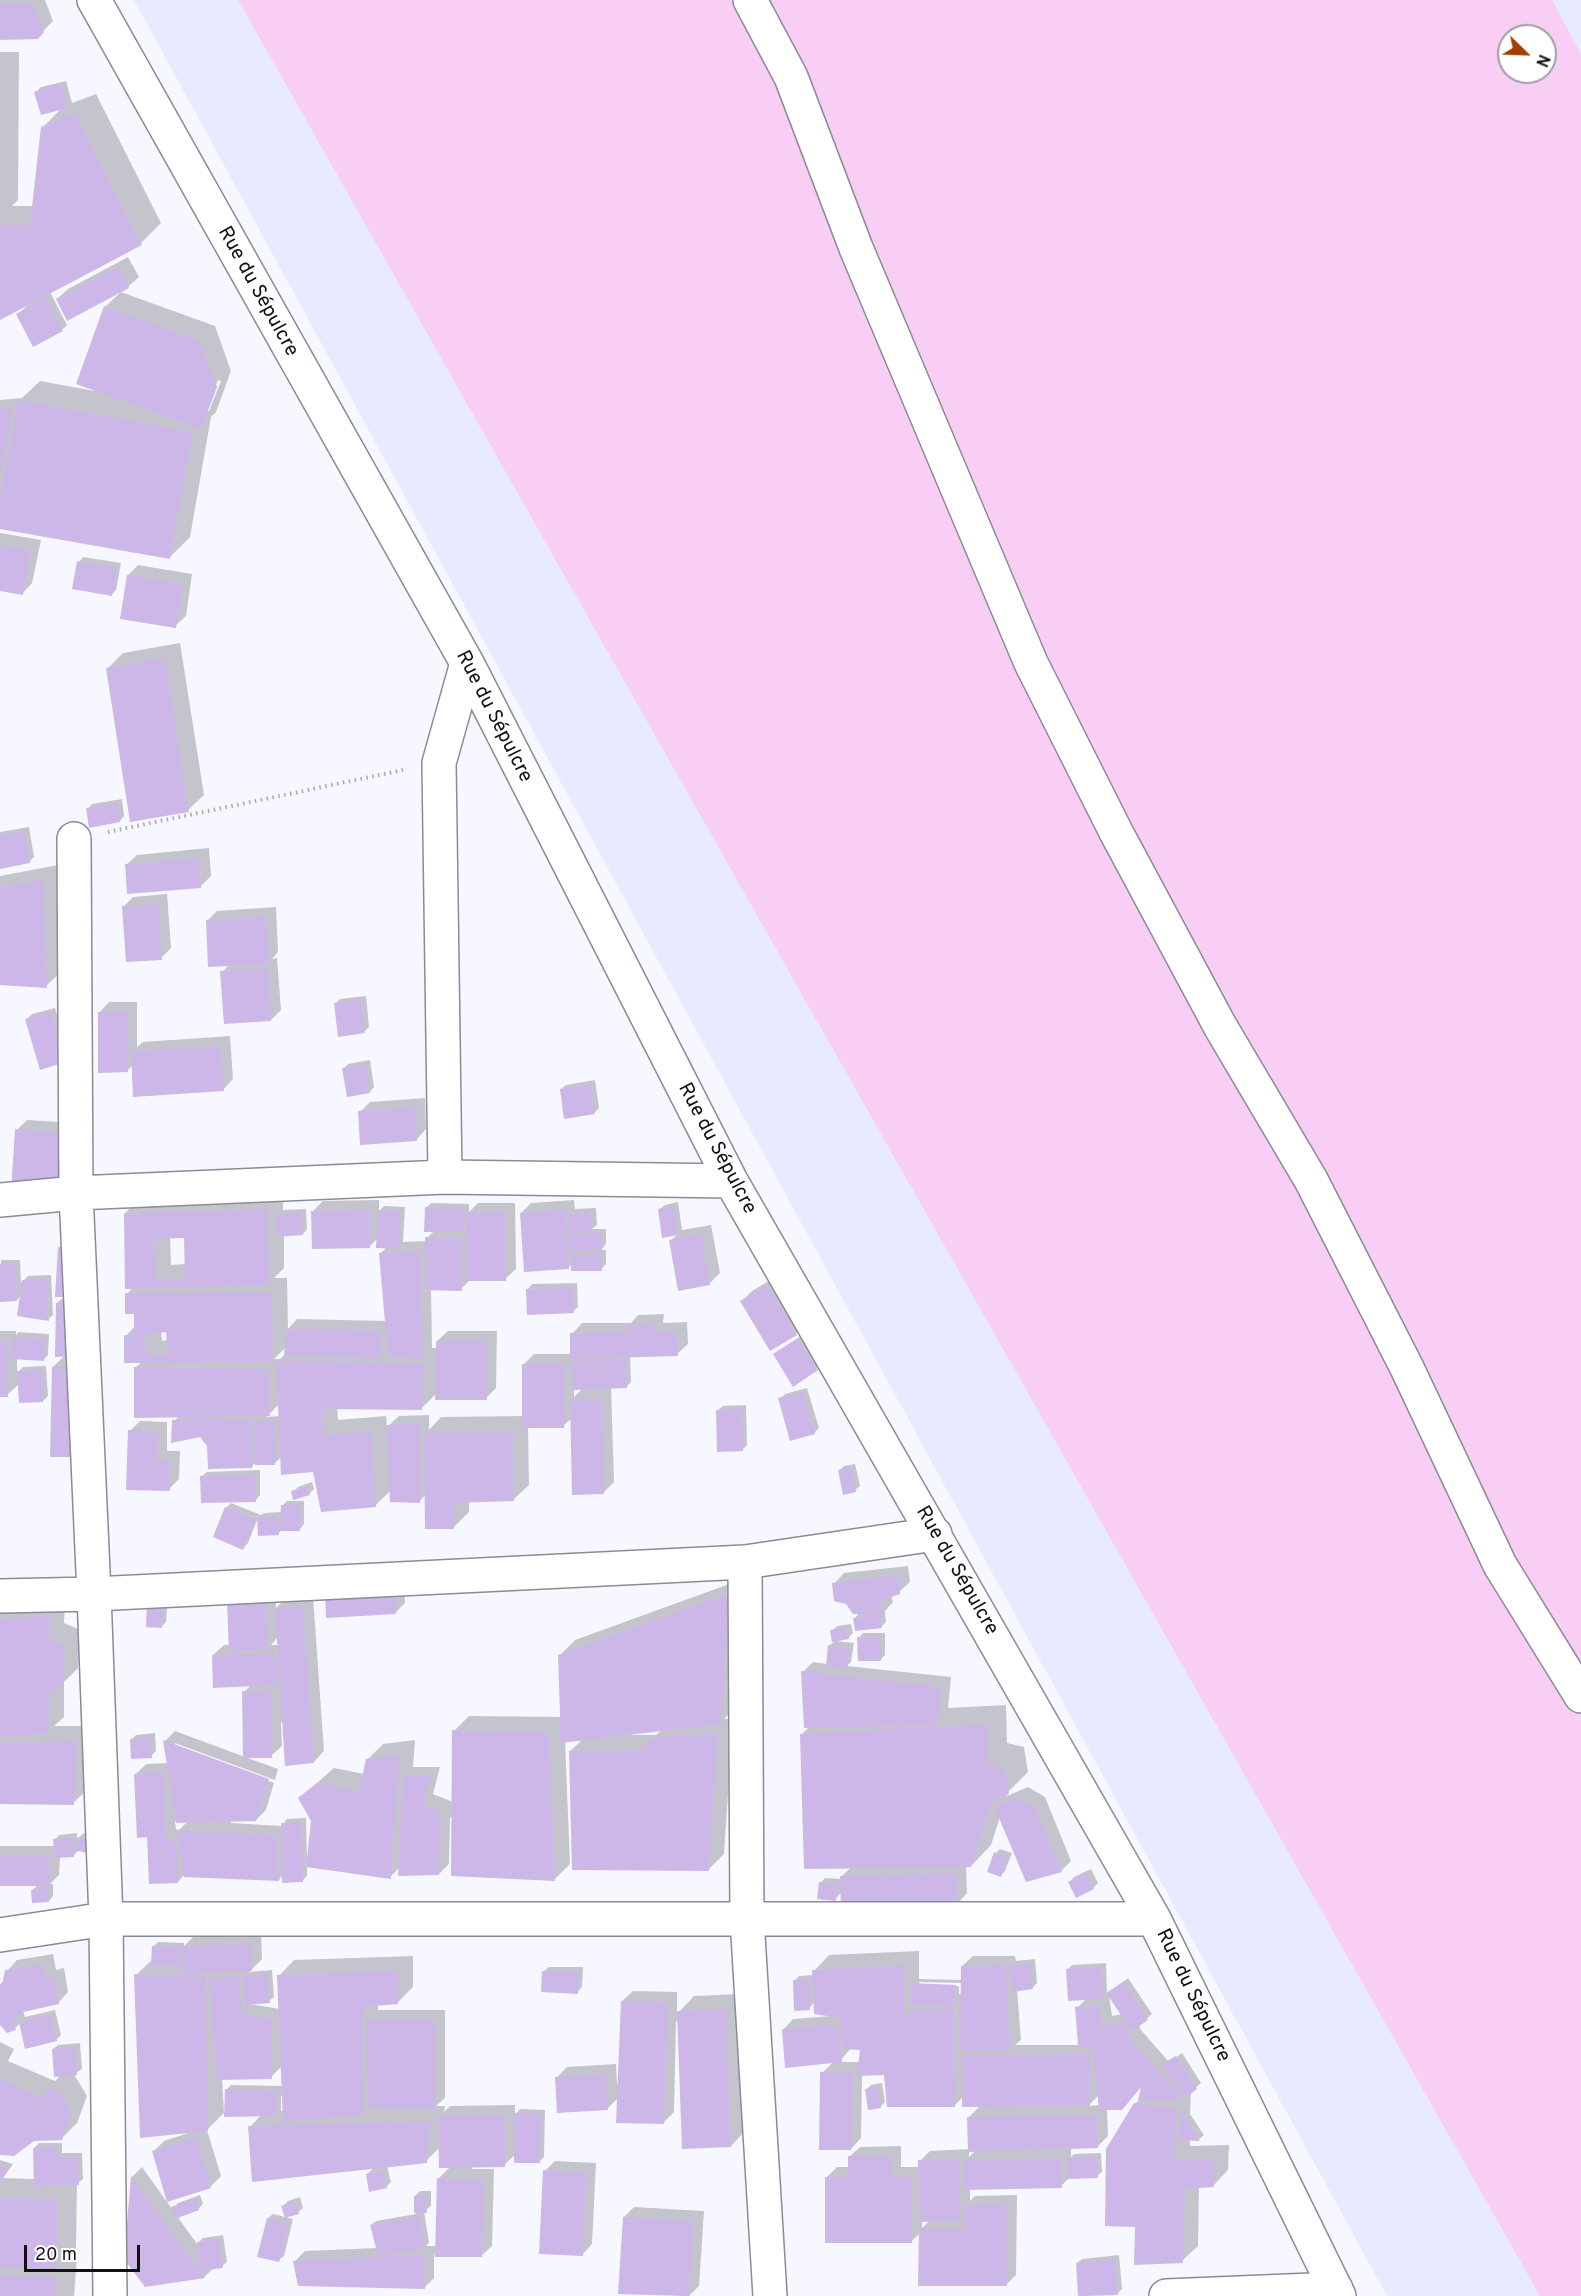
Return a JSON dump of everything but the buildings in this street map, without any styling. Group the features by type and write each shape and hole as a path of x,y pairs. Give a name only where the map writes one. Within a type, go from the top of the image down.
{"street":[{"name":"Rue du Sépulcre","path":"94,0 466,663 731,1181 1154,1919 1337,2292"},
{"path":"750,0 791,77 856,248 1031,663 1116,832 1215,1015 1311,1180 1407,1368 1500,1565 1581,1696"},
{"path":"445,1177 439,763 466,663"},
{"path":"74,840 76,1194 106,1919 110,2296"},
{"path":"0,1200 76,1194 445,1177 731,1181"},
{"path":"0,1596 94,1594 745,1562 935,1534"},
{"path":"745,1562 747,1919 770,2296"},
{"path":"0,1935 106,1919 1154,1919"},
{"path":"1166,2296 1337,2292"}],"path":[{"path":"74,840 439,763"}],"shaded area":[{"path":"134,0 1581,0 1581,2296 1387,2296"},
{"path":"238,0 1552,0 1581,54 1581,2296 1540,2296"}]}
